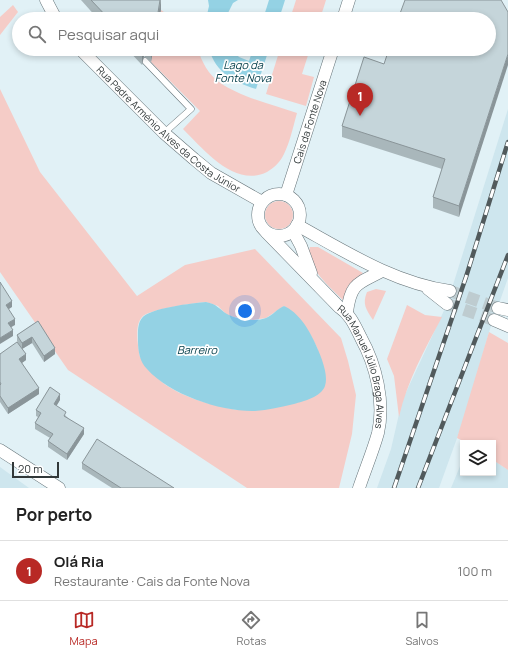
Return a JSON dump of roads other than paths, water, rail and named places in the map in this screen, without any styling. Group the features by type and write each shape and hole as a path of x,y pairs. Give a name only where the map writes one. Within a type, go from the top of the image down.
{"street":[{"path":"46,0 52,12"},
{"path":"345,12 349,0"},
{"name":"Rua Padre Arménio Alves da Costa Júnior","path":"87,56 164,133 211,173 262,202"},
{"name":"Cais da Fonte Nova","path":"286,195 331,56"},
{"path":"273,195 286,195 296,202 299,208 300,220 295,228 282,236 277,236 266,232 261,227 257,214 262,202 273,195"},
{"path":"295,228 382,271 427,288 450,292"},
{"name":"Rua Manuel Júlio Braga Alves","path":"295,228 314,279"},
{"name":"Rua Manuel Júlio Braga Alves","path":"266,232 314,279 339,307 347,312 371,356 377,378 379,404 378,432 359,488"},
{"path":"347,312 352,290 361,280 382,271"},
{"path":"427,288 446,304"},
{"path":"500,313 508,326"},
{"path":"0,450 59,488"}],"lane":[{"path":"145,61 191,109 164,133"}],"water":[{"path":"208,0 238,0 233,3 228,12 208,12"},
{"path":"269,0 285,0 281,12 265,12"},
{"name":"Lago da Fonte Nova","path":"238,56 249,61 251,56 267,56 256,89 233,80 221,70 212,57"},
{"name":"Barreiro","path":"206,302 215,305 231,316 246,320 266,318 284,306 294,312 313,338 319,353 326,376 323,390 312,398 294,404 260,411 242,411 227,409 197,400 169,387 157,378 145,366 139,353 138,332 140,320 146,314 153,311"}],"tunnel":[{"path":"450,291 498,308"},
{"path":"447,304 494,320"}],"railway":[{"path":"394,488 466,277 508,142"},
{"path":"418,488 508,255"}],"place":[{"name":"Olá Ria","path":"360,116"}]}
